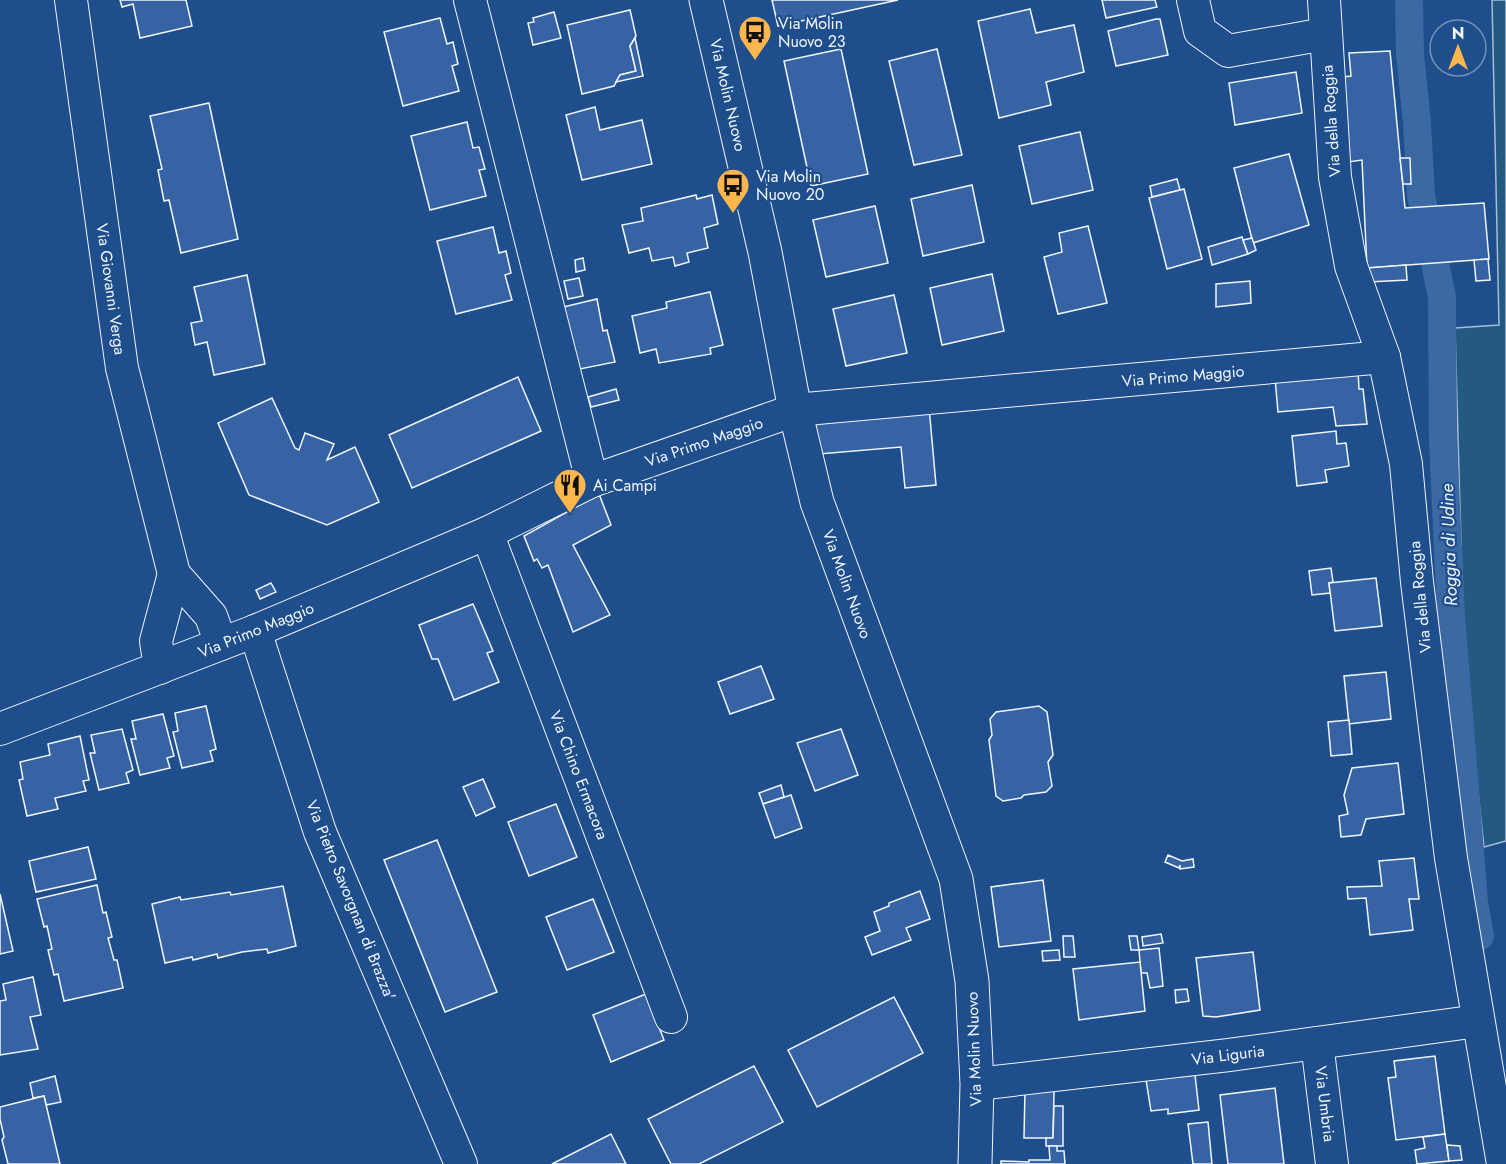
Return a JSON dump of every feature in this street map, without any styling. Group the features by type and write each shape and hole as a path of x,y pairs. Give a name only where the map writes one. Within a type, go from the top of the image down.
{"main road":[{"name":"Via Molin Nuovo","path":"706,0 765,252 795,410 817,502 956,879 972,981 977,1084 975,1164"}],"street":[{"name":"Via Giovanni Verga","path":"70,0 122,368 174,574 211,616 221,644"},
{"path":"470,0 592,482"},
{"path":"1193,0 1200,31 1228,51 1325,34"},
{"name":"Via della Roggia","path":"1324,0 1335,177 1351,266 1384,357 1406,464 1450,847 1503,1164"},
{"name":"Via Primo Maggio","path":"0,729 255,631 486,533 592,482 795,410 1384,357"},
{"name":"Via Chino Ermacora","path":"486,533 672,1017"},
{"name":"Via Giovanni Verga","path":"160,668 156,641 174,574"},
{"name":"Via Pietro Savorgnan di Brazza'","path":"255,631 320,832 461,1164"},
{"name":"Via Liguria","path":"977,1084 1229,1055 1478,1021"},
{"name":"Via Umbria","path":"1317,1043 1332,1164"}],"shaded area":[{"path":"1492,0 1506,0 1506,841 1484,847 1472,739 1463,617 1455,328 1499,325"}],"building":[{"path":"120,0 186,0 192,26 140,38 133,4 122,7"},
{"path":"772,0 898,0 778,26"},
{"path":"1102,0 1155,0 1157,7 1106,18"},
{"path":"1030,9 1036,33 1074,25 1084,72 1046,82 1051,105 999,118 978,21"},
{"path":"630,10 636,36 630,46 636,71 620,75 614,86 582,94 567,25"},
{"path":"554,12 561,38 533,45 528,23 534,22 533,18"},
{"path":"440,18 447,44 453,42 458,64 452,66 459,91 403,106 384,32"},
{"path":"1160,19 1168,55 1116,66 1108,31"},
{"path":"635,38 643,76 616,82 620,75 636,71 630,46"},
{"path":"841,49 868,174 811,186 784,61"},
{"path":"937,49 962,155 914,165 889,61"},
{"path":"1390,51 1405,208 1484,203 1489,259 1367,268 1362,160 1348,162 1336,78 1351,76 1349,53"},
{"path":"1296,72 1302,113 1235,125 1229,83"},
{"path":"209,103 238,239 181,253 169,200 164,201 158,170 162,169 150,116"},
{"path":"595,107 600,130 642,120 652,164 582,180 566,115"},
{"path":"467,122 473,148 479,147 485,169 479,170 486,196 430,210 411,136"},
{"path":"1080,132 1093,190 1032,204 1019,146"},
{"path":"1289,154 1309,225 1253,243 1234,168"},
{"path":"1400,158 1410,158 1411,184 1403,184"},
{"path":"1177,179 1180,190 1152,197 1150,186"},
{"path":"972,185 984,242 923,256 911,199"},
{"path":"1184,189 1202,259 1167,269 1149,198"},
{"path":"696,195 697,199 712,195 718,224 704,228 708,248 687,253 689,262 675,266 673,257 652,261 649,248 629,253 622,225 643,221 641,208"},
{"path":"875,206 888,263 826,277 813,220"},
{"path":"1088,226 1107,303 1058,314 1044,257 1062,252 1059,233"},
{"path":"493,227 499,253 506,251 511,273 505,275 512,300 456,314 437,241"},
{"path":"1242,237 1248,254 1212,265 1208,247"},
{"path":"1252,238 1256,250 1248,254 1243,240"},
{"path":"583,258 585,270 576,272 575,260"},
{"path":"1488,259 1490,280 1476,281 1474,260"},
{"path":"1406,265 1407,280 1368,282 1367,268"},
{"path":"992,274 1004,331 942,345 930,288"},
{"path":"247,275 265,364 214,375 207,342 195,345 191,323 202,321 194,287"},
{"path":"579,278 583,296 568,299 564,281"},
{"path":"1250,281 1251,303 1216,307 1216,284"},
{"path":"710,292 723,345 710,348 711,354 659,363 656,349 640,353 632,316 667,308 666,302"},
{"path":"894,295 907,353 846,366 833,309"},
{"path":"597,299 603,331 607,330 615,362 575,370 559,308"},
{"path":"1358,371 1359,389 1363,389 1367,424 1336,426 1333,407 1278,412 1275,378"},
{"path":"518,377 541,431 412,488 389,435"},
{"path":"616,389 619,400 591,407 588,397"},
{"path":"272,398 295,448 299,450 305,433 334,444 327,460 355,447 379,502 327,525 249,495 218,423"},
{"path":"929,407 936,485 905,488 901,447 819,454 815,417"},
{"path":"1336,431 1337,444 1346,443 1349,466 1325,470 1327,482 1297,486 1292,436"},
{"path":"599,494 611,525 573,545 610,615 573,632 548,565 542,568 537,559 534,561 524,536"},
{"path":"1331,568 1333,582 1329,583 1330,593 1312,595 1309,571"},
{"path":"1376,578 1382,626 1335,631 1329,583"},
{"path":"271,583 276,592 260,599 256,590"},
{"path":"473,604 493,651 487,653 499,682 454,700 438,659 432,659 419,625"},
{"path":"761,666 774,699 730,714 718,682"},
{"path":"1386,672 1391,719 1349,724 1344,676"},
{"path":"206,706 216,749 210,751 213,761 182,768 173,732 178,731 175,713"},
{"path":"1039,706 1047,712 1053,755 1048,762 1052,786 1046,792 1003,801 996,796 989,740 992,735 990,719 996,712"},
{"path":"163,714 174,756 167,758 170,768 140,775 131,739 136,739 132,721"},
{"path":"1349,720 1352,754 1331,756 1328,722"},
{"path":"122,729 133,770 126,773 129,783 99,790 90,753 95,753 91,735"},
{"path":"841,729 858,775 815,791 797,743"},
{"path":"80,736 89,780 83,781 86,791 55,798 58,809 27,816 19,780 23,779 20,762 50,755 48,744"},
{"path":"1398,763 1404,814 1366,819 1361,835 1341,837 1339,816 1348,814 1344,795 1352,768"},
{"path":"483,779 495,807 476,816 463,787"},
{"path":"781,785 784,797 763,804 759,793"},
{"path":"791,795 802,828 775,838 763,804"},
{"path":"556,804 577,857 529,876 508,822"},
{"path":"437,840 497,992 445,1012 384,860"},
{"path":"88,847 96,879 36,892 29,861"},
{"path":"1168,855 1182,861 1193,859 1194,867 1180,869 1180,865 1179,868 1165,862"},
{"path":"1414,858 1419,899 1409,899 1413,930 1370,935 1366,898 1348,899 1347,887 1382,886 1379,861"},
{"path":"1043,880 1051,941 999,947 991,887"},
{"path":"97,885 103,913 106,912 112,937 108,938 114,960 117,960 123,988 64,1001 58,974 54,975 48,950 52,949 47,926 44,927 37,899"},
{"path":"283,886 296,946 268,953 267,949 218,958 217,954 193,960 192,957 165,963 152,904 180,897 181,900 230,892 231,895"},
{"path":"920,891 930,919 906,928 911,940 872,955 865,937 880,931 874,912 889,906 889,903"},
{"path":"0,894 13,951 0,954"},
{"path":"593,899 614,952 567,970 546,917"},
{"path":"1161,934 1163,943 1143,946 1142,937"},
{"path":"1063,936 1073,936 1075,957 1064,957"},
{"path":"1129,936 1137,936 1139,950 1131,950"},
{"path":"1159,948 1163,986 1150,988 1147,973 1141,973 1139,950"},
{"path":"1059,950 1060,960 1043,961 1042,951"},
{"path":"1253,952 1260,1010 1216,1017 1203,1016 1196,958"},
{"path":"1140,962 1145,1011 1079,1020 1073,969"},
{"path":"33,977 41,1015 30,1017 38,1049 0,1055 0,1001 6,1000 3,984"},
{"path":"1187,989 1189,1001 1176,1003 1175,990"},
{"path":"646,994 664,1040 611,1062 593,1015"},
{"path":"894,997 923,1053 817,1107 788,1050"},
{"path":"1435,1056 1445,1134 1396,1140 1388,1078 1396,1077 1394,1061"},
{"path":"754,1066 783,1122 699,1164 671,1164 648,1119"},
{"path":"1195,1075 1199,1110 1168,1114 1168,1109 1151,1111 1146,1080"},
{"path":"55,1076 61,1102 46,1105 44,1096 33,1098 30,1083"},
{"path":"1275,1088 1284,1164 1228,1164 1220,1095"},
{"path":"1025,1090 1054,1091 1053,1138 1024,1138"},
{"path":"44,1096 60,1164 8,1164 2,1140 4,1137 0,1107"},
{"path":"1054,1106 1063,1106 1063,1146 1046,1146 1046,1138 1053,1138"},
{"path":"1208,1122 1212,1164 1193,1164 1188,1124"},
{"path":"611,1134 626,1164 552,1164"},
{"path":"1445,1134 1449,1161 1417,1164 1415,1150 1425,1148 1423,1137"},
{"path":"1447,1145 1460,1146 1462,1160 1449,1161"},
{"path":"1049,1146 1057,1146 1057,1151 1064,1151 1065,1164 1001,1164 1001,1161 1050,1160"}],"waterway":[{"name":"Roggia di Udine","path":"1409,0 1410,54 1421,195 1442,297 1443,440 1451,616 1474,902 1480,936"}],"place":[{"name":"Via Molin Nuovo 23","path":"755,61"},
{"name":"Via Molin Nuovo 20","path":"733,214"},
{"name":"Ai Campi","path":"570,514"}]}
